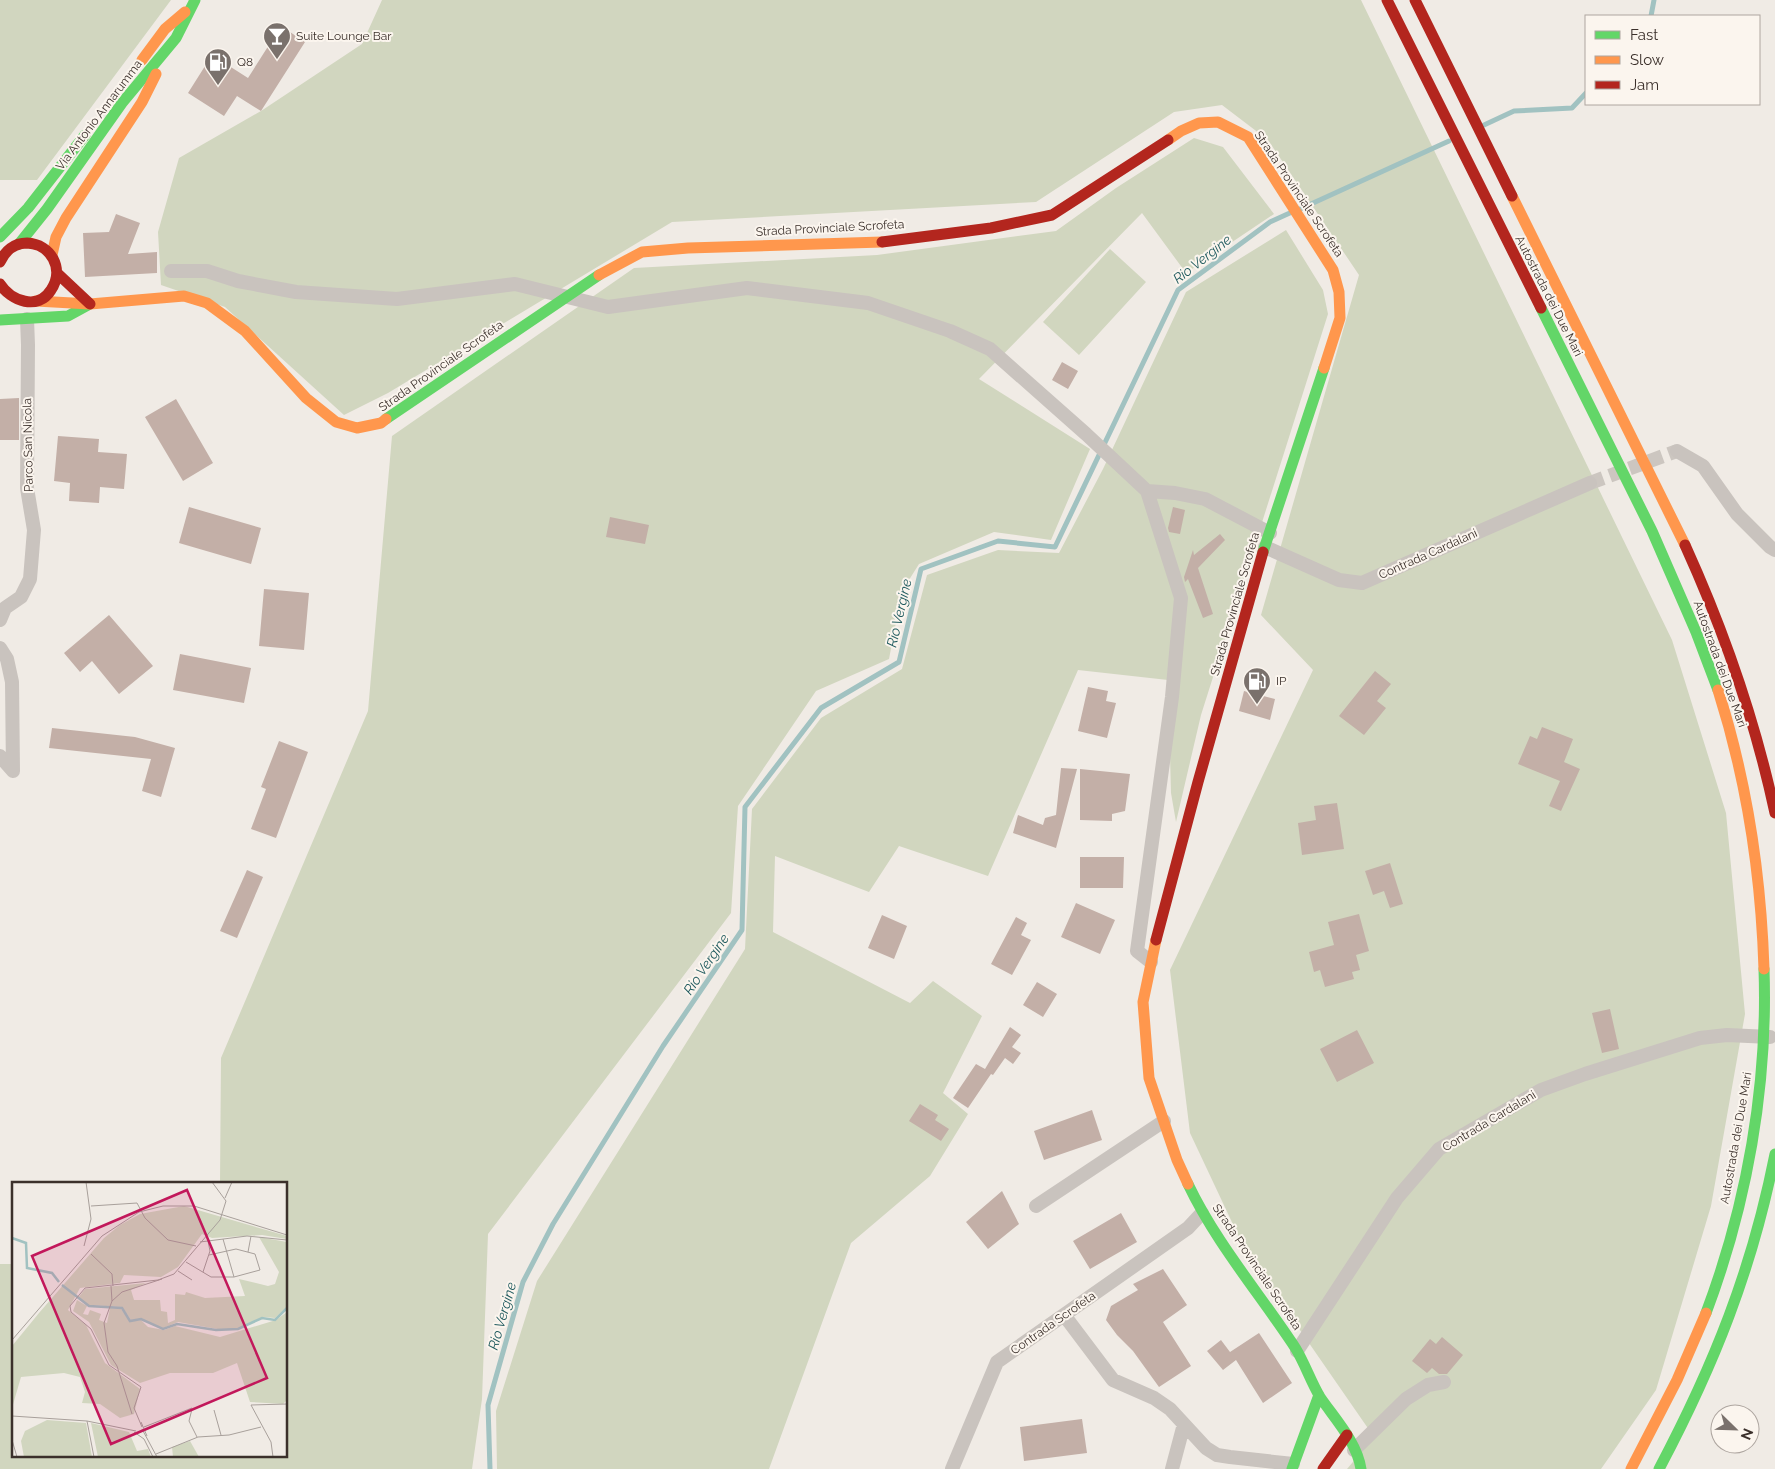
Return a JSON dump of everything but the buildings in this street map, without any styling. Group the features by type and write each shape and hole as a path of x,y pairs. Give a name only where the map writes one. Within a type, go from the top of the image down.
{"main road":[{"name":"Autostrada dei Due Mari","path":"1387,0 1652,531 1716,684 1732,736 1755,841 1765,951 1763,1060 1755,1124 1735,1223 1719,1275 1697,1334 1654,1427 1631,1469"},
{"name":"Autostrada dei Due Mari","path":"1415,0 1674,521 1715,613 1739,676 1755,728 1775,813"},
{"name":"Via Antonio Annarumma","path":"0,262 5,252 19,244 47,209 122,103 176,38 193,3"},
{"path":"0,237 28,208 165,29 193,3"},
{"path":"52,255 56,237 66,218 142,102 176,38"},
{"name":"Strada Provinciale Scrofeta","path":"0,302 16,300 90,304 184,296 207,303 245,332 306,398 336,422 357,428 381,424 590,280 642,252 688,248 888,242 992,228 1052,215 1181,131 1199,123 1218,122 1248,138 1333,270 1339,292 1340,318 1265,547 1203,763 1157,936 1143,1002 1149,1078 1177,1160 1202,1213 1297,1350 1319,1395 1347,1435 1361,1469"},
{"path":"19,244 28,242 45,248 52,255 56,264 56,282 51,291 36,301"},
{"path":"0,320 68,316 90,304 57,273"},
{"path":"0,284 9,296 16,300"},
{"path":"1659,1469 1700,1388 1739,1292 1759,1229 1775,1154"},
{"path":"1292,1466 1319,1395"},
{"path":"1323,1469 1347,1435"}],"street":[{"path":"171,271 206,271 238,281 296,292 397,299 515,284 608,307 747,288 868,303 950,331 990,349 1147,491 1181,598 1172,697 1137,951 1151,962"},
{"name":"Parco San Nicola","path":"0,620 5,608 21,597 30,579 34,530 27,488 27,318"},
{"path":"1676,451 1704,466 1737,514 1775,550"},
{"name":"Contrada Cardalani","path":"1265,547 1339,580 1362,584 1590,483"},
{"path":"1147,491 1174,493 1205,499 1270,532"},
{"path":"0,648 7,659 12,682 13,770 0,756"},
{"name":"Contrada Cardalani","path":"1297,1350 1397,1198 1440,1149 1541,1090 1585,1074 1700,1038 1727,1035 1775,1037"},
{"path":"1036,1206 1164,1121"},
{"name":"Contrada Scrofeta","path":"952,1469 997,1362 1188,1228 1202,1213"},
{"path":"1064,1315 1113,1380 1154,1398 1170,1409 1206,1448 1217,1455 1292,1466"},
{"path":"1354,1450 1406,1399 1428,1385 1444,1382"},
{"path":"1172,1469 1184,1424"}],"green space":[{"path":"0,0 171,0 37,180 0,180"},
{"path":"382,0 1361,0 1672,640 1726,813 1745,1014 1711,1206 1656,1390 1601,1469 1347,1469 1374,1437 1246,1252 1190,1133 1170,970 1313,670 1261,615 1359,275 1268,140 1222,105 1174,112 1036,202 672,222 388,393 344,415 225,307 161,285 158,232 179,158 261,111 362,44"},
{"path":"1194,138 1223,147 1274,214 1186,273 1142,213 979,379 1090,449 1051,540 994,532 919,564 902,591 889,659 816,691 738,806 731,913 488,1234 482,1399 472,1469 0,1469 0,1264 12,1264 12,1456 288,1456 288,1182 220,1182 221,1058 368,711 392,436 634,268 877,255 1056,231 1116,188"},
{"path":"1286,230 1323,290 1328,314 1201,715 1176,822 1171,793 1168,680 1078,670 988,876 899,846 869,892 775,856 773,932 910,1003 933,981 982,1016 943,1093 968,1114 930,1176 851,1243 769,1469 497,1469 496,1411 537,1281 745,949 752,809 821,718 902,669 927,575 998,550 1059,553 1103,469 1186,292"},
{"path":"1110,249 1146,282 1079,355 1043,322"}],"waterway":[{"name":"Rio Vergine","path":"1651,15 1654,0"},
{"name":"Rio Vergine","path":"1484,125 1514,111 1572,108 1585,94"},
{"name":"Rio Vergine","path":"1300,209 1449,141"},
{"name":"Rio Vergine","path":"490,1469 488,1405 523,1282 553,1224 663,1046 742,930 745,807 821,708 899,662 921,569 998,541 1055,547 1178,290 1270,222 1292,212"}],"tunnel":[{"path":"1590,483 1677,451"}],"traffic: fast":[{"path":"19,244 47,209 122,103 176,38 195,0"},
{"path":"0,237 28,208 85,135"},
{"path":"386,419 599,275"},
{"path":"0,320 68,316 90,304"},
{"path":"1541,308 1652,531 1696,632 1718,690"},
{"path":"1263,552 1324,368"},
{"path":"1706,1313 1733,1230 1752,1144 1762,1057 1764,969"},
{"path":"1659,1469 1697,1392 1729,1316 1755,1238 1775,1154"},
{"path":"1188,1184 1225,1248 1296,1349 1320,1397 1339,1422 1355,1449 1361,1469"},
{"path":"1292,1469 1319,1395"}],"traffic: slow":[{"path":"142,60 165,29 185,12"},
{"path":"52,255 56,237 66,218 142,102 156,74"},
{"path":"1168,140 1181,131 1199,123 1218,122 1248,137 1333,270 1339,292 1340,318 1324,368"},
{"path":"1512,196 1685,545"},
{"path":"599,275 642,252 688,248 882,242"},
{"path":"36,301 90,304 184,296 207,303 245,331 306,398 336,422 357,428 381,423 386,419"},
{"path":"1718,690 1737,759 1751,828 1760,898 1764,969"},
{"path":"1156,940 1143,1002 1149,1078 1177,1160 1188,1184"},
{"path":"1631,1469 1677,1380 1706,1313"}],"traffic: jam":[{"path":"1387,0 1541,308"},
{"path":"1415,0 1512,196"},
{"path":"882,242 991,228 1052,215 1168,140"},
{"path":"0,262 4,254 14,246 22,243 35,244 49,253 56,266 57,274 55,282 46,296 32,302 18,299 0,284"},
{"path":"57,273 90,304"},
{"path":"1685,545 1713,610 1737,676 1758,744 1775,813"},
{"path":"1156,940 1198,782 1263,552"},
{"path":"1323,1469 1347,1435"}],"place":[{"name":"Suite Lounge Bar","path":"277,60"},
{"name":"Q8","path":"218,86"},
{"name":"IP","path":"1257,705"}]}
